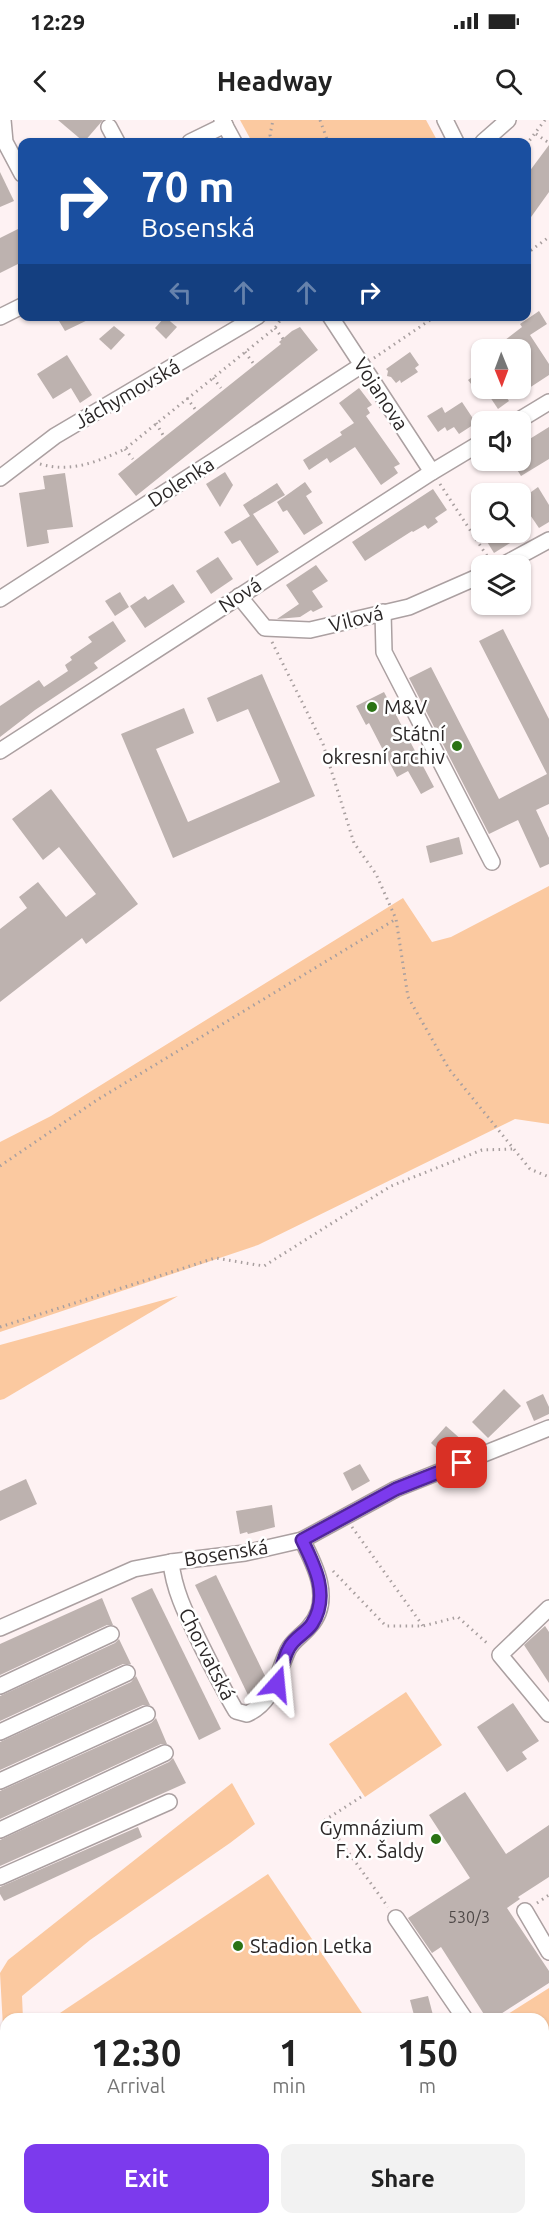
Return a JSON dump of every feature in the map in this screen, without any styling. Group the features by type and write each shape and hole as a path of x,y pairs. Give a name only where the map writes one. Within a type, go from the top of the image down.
{"street":[{"path":"1,120 5,142 18,166"},
{"path":"445,120 454,138"},
{"path":"488,138 508,120"},
{"path":"197,138 223,123 232,138"},
{"path":"109,127 115,138"},
{"path":"0,316 18,308"},
{"name":"Jáchymovská","path":"0,478 55,436 250,321"},
{"name":"Vojanova","path":"333,321 432,472"},
{"name":"Dolenka","path":"0,599 362,365"},
{"path":"531,413 549,402"},
{"name":"Nová","path":"0,751 471,449"},
{"path":"521,555 549,540"},
{"name":"Vilová","path":"265,628 310,630 409,607 471,580"},
{"path":"239,596 265,628"},
{"path":"383,612 384,652 492,862"},
{"name":"Bosenská","path":"0,1628 134,1569 245,1553 302,1540 396,1489 549,1428"},
{"name":"Chorvatská","path":"171,1562 173,1579 182,1605 225,1693 236,1711 247,1714 259,1709 277,1684 289,1648 311,1625 318,1610 320,1581 302,1540"},
{"path":"549,1607 500,1655 549,1714"},
{"path":"0,1686 111,1634"},
{"path":"0,1731 127,1674"},
{"path":"0,1781 147,1714"},
{"path":"0,1830 165,1753"},
{"path":"0,1877 169,1802"},
{"path":"525,1911 549,1952"},
{"path":"396,1918 461,2013"}],"path":[{"path":"271,138 273,120"},
{"path":"320,120 327,138"},
{"path":"531,139 545,120"},
{"path":"535,134 549,143"},
{"path":"531,250 549,237"},
{"path":"25,459 52,467 73,467 97,462 125,448 275,328 280,321"},
{"path":"362,365 428,321"},
{"path":"275,328 283,339"},
{"path":"245,352 253,363"},
{"path":"213,378 221,388"},
{"path":"187,398 195,409"},
{"path":"156,423 164,435"},
{"path":"125,448 133,459"},
{"path":"432,472 486,555"},
{"path":"265,628 323,744 354,843 376,874 396,919 408,997 449,1069 530,1168 549,1177"},
{"path":"0,1166 97,1100 396,919"},
{"path":"0,1328 215,1258 264,1266 391,1186 482,1150 514,1149"},
{"path":"345,1517 423,1626"},
{"path":"332,1571 386,1626 423,1626 458,1617 500,1655"},
{"path":"361,1797 325,1820 396,1918"}],"shaded area":[{"path":"240,120 426,120 436,138 250,138"},
{"path":"549,886 549,1124 515,1119 258,1245 0,1332 0,1142 51,1116 403,898 432,942 451,937"},
{"path":"178,1296 4,1399 0,1400 0,1345"},
{"path":"406,1692 442,1745 365,1797 329,1744"},
{"path":"232,1783 255,1824 90,1940 22,1996 23,2013 2,2013 0,1973 8,1960"},
{"name":"Stadion Letka","path":"268,1874 362,2013 60,2013"},
{"path":"549,1988 549,2013 509,2013"}],"building":[{"path":"58,120 103,120 87,138 79,138"},
{"path":"549,145 549,192 531,217 531,169"},
{"path":"0,172 14,201 0,207"},
{"path":"18,229 18,264 0,273 0,238"},
{"path":"539,311 547,324 530,335 549,364 549,375 531,387 531,339 506,339 522,327 520,324 531,321 531,316"},
{"path":"59,321 86,321 65,331"},
{"path":"161,321 170,321 177,327 166,339 155,328"},
{"path":"114,326 125,335 111,350 99,339"},
{"path":"300,327 318,350 136,496 118,474 281,344 279,342 292,331"},
{"path":"410,352 419,365 415,368 418,372 401,383 400,380 396,383 387,376 386,369"},
{"path":"67,355 92,395 80,403 71,388 53,399 37,374"},
{"path":"359,388 372,405 367,408 370,413 366,416 400,464 394,467 398,473 381,485 355,447 330,463 327,458 309,470 303,460 342,435 340,432 354,423 339,403"},
{"path":"491,399 508,399 509,401 498,409"},
{"path":"462,402 471,416 471,426 459,434 454,427 447,431 445,427 438,432 427,416 442,407 445,413"},
{"path":"549,427 549,459 531,470 531,438"},
{"path":"518,471 529,471 521,476"},
{"path":"225,472 233,485 220,507 206,484"},
{"path":"65,473 73,527 47,530 49,543 27,547 19,493 45,489 43,476"},
{"path":"305,482 312,492 306,496 323,523 304,535 287,510 283,512 277,502"},
{"path":"277,483 285,495 253,514 279,552 257,566 240,540 232,544 224,532 250,516 243,505"},
{"path":"538,487 549,505 549,522 539,528 531,516 531,492"},
{"path":"433,489 447,510 435,518 438,522 428,529 425,525 412,531 365,561 352,542"},
{"path":"488,543 510,543 494,553"},
{"path":"218,557 233,579 211,594 196,571"},
{"path":"316,565 328,581 312,591 323,607 313,612 311,610 300,617 277,619 299,604 286,585"},
{"path":"173,584 185,602 145,628 130,606 145,596 148,600"},
{"path":"120,592 129,607 115,616 105,601"},
{"path":"113,621 126,641 94,663 98,668 35,710 0,737 0,706 39,680 44,687 68,671 65,665 72,660 70,657 92,642 88,637"},
{"name":"Státní okresní archiv","path":"503,629 549,719 549,804 536,810 549,838 549,864 540,868 518,820 489,834 409,678 431,667 499,799 547,774 479,641"},
{"path":"262,674 315,796 173,858 121,734 184,708 194,733 156,749 188,822 280,782 248,709 217,722 207,698"},
{"path":"384,692 434,787 421,794 408,771 397,777 369,723 366,725 356,706"},
{"path":"51,789 138,904 86,944 82,938 0,1002 0,929 27,908 19,897 38,882 66,917 96,894 59,847 43,860 12,819"},
{"path":"459,837 463,854 430,863 426,846"},
{"path":"504,1389 521,1406 488,1438 472,1422"},
{"path":"543,1394 549,1407 549,1414 534,1421 526,1402"},
{"path":"446,1426 463,1441 447,1458 431,1443"},
{"path":"360,1464 370,1481 352,1491 343,1473"},
{"path":"26,1479 37,1504 0,1521 0,1491"},
{"path":"272,1505 275,1527 240,1534 236,1511"},
{"path":"216,1575 266,1678 261,1689 248,1695 195,1585"},
{"path":"152,1588 221,1729 199,1740 131,1598"},
{"path":"102,1598 113,1625 107,1625 0,1675 0,1644"},
{"path":"545,1626 549,1632 549,1683 524,1645"},
{"path":"119,1639 131,1664 123,1664 0,1721 0,1696 115,1643"},
{"path":"136,1676 150,1705 143,1705 0,1770 0,1742 131,1682"},
{"path":"513,1703 539,1741 522,1752 527,1759 507,1772 477,1727"},
{"path":"156,1718 167,1744 161,1744 0,1819 0,1791 151,1723"},
{"path":"173,1758 186,1783 0,1866 0,1840 169,1762"},
{"path":"465,1792 506,1854 549,1825 549,1877 518,1897 520,1899 507,1908 549,1971 549,1983 502,2013 483,2013 441,1947 432,1953 408,1918 470,1878 429,1815"},
{"path":"138,1827 142,1837 4,1901 0,1894 0,1887"},
{"path":"428,1996 432,2013 413,2013 410,2000"}],"place":[{"name":"M&V","path":"372,707"},
{"name":"Státní okresní archiv","path":"457,746"},
{"name":"Gymnázium F. X. Šaldy","path":"436,1839"},
{"name":"Stadion Letka","path":"238,1946"}],"route":[{"path":"277,1684 289,1648 311,1625 318,1610 320,1581 312,1558 302,1540 396,1489 462,1463"}]}
